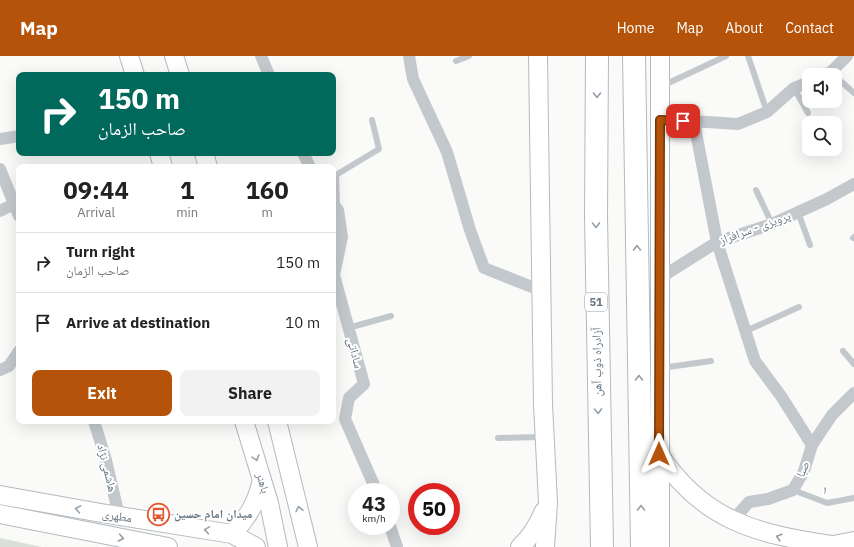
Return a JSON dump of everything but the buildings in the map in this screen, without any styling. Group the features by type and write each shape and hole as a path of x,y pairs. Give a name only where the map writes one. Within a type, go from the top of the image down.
{"highway":[{"name":"آزادراه ذوب آهن","path":"597,56 596,233 602,547"},
{"path":"634,56 642,547"}],"main road":[{"path":"129,56 134,72"},
{"path":"538,56 545,437 548,503 545,547"},
{"path":"660,56 660,547"},
{"name":"باهنر","path":"245,424 269,503 278,547"},
{"path":"278,424 308,547"},
{"path":"659,454 673,475 692,496 718,514 755,529 787,539 827,546 854,541"},
{"path":"232,534 248,516 257,499 262,480"},
{"name":"مطهری","path":"0,494 119,516 232,534 256,547"},
{"path":"520,547 528,540 539,524 548,503"},
{"name":"مطهری","path":"0,514 168,547"}],"street":[{"path":"261,56 268,72"},
{"path":"409,56 413,78 447,152 470,230 484,268 542,291"},
{"path":"836,68 847,56"},
{"path":"660,120 738,124 768,112 794,88 802,85"},
{"path":"694,122 717,242 755,361 781,396 812,445"},
{"path":"0,139 16,136"},
{"path":"0,169 16,202"},
{"name":"پرویزی - سرافراز","path":"660,278 717,242 772,224 827,199 854,184"},
{"path":"0,210 16,204"},
{"name":"ساداتی","path":"336,211 342,237 336,266"},
{"name":"ساداتی","path":"336,283 364,384 349,398 345,419 373,483"},
{"path":"0,370 9,366 16,356"},
{"name":"صبا","path":"733,520 750,502 768,499 793,490 804,471 812,445 832,415 854,394"},
{"name":"هاشمی نژاد","path":"95,424 106,460 119,516"},
{"path":"393,535 397,547"}],"lane":[{"path":"456,61 469,56"},
{"path":"660,86 726,56"},
{"path":"748,56 768,112"},
{"path":"842,83 854,93"},
{"path":"794,88 808,113"},
{"path":"336,175 379,149 372,120"},
{"path":"756,190 772,224"},
{"path":"798,212 810,245"},
{"path":"746,331 799,307"},
{"path":"348,328 391,316"},
{"path":"843,351 854,364"},
{"path":"659,368 711,361"},
{"path":"498,438 545,437"},
{"name":"۱","path":"793,490 826,504 854,498"}],"shaded area":[{"path":"0,538 42,547 0,547"}],"place":[{"name":"میدان امام حسین","path":"158,514"}],"route":[{"path":"659,454 660,120 683,121"}]}
